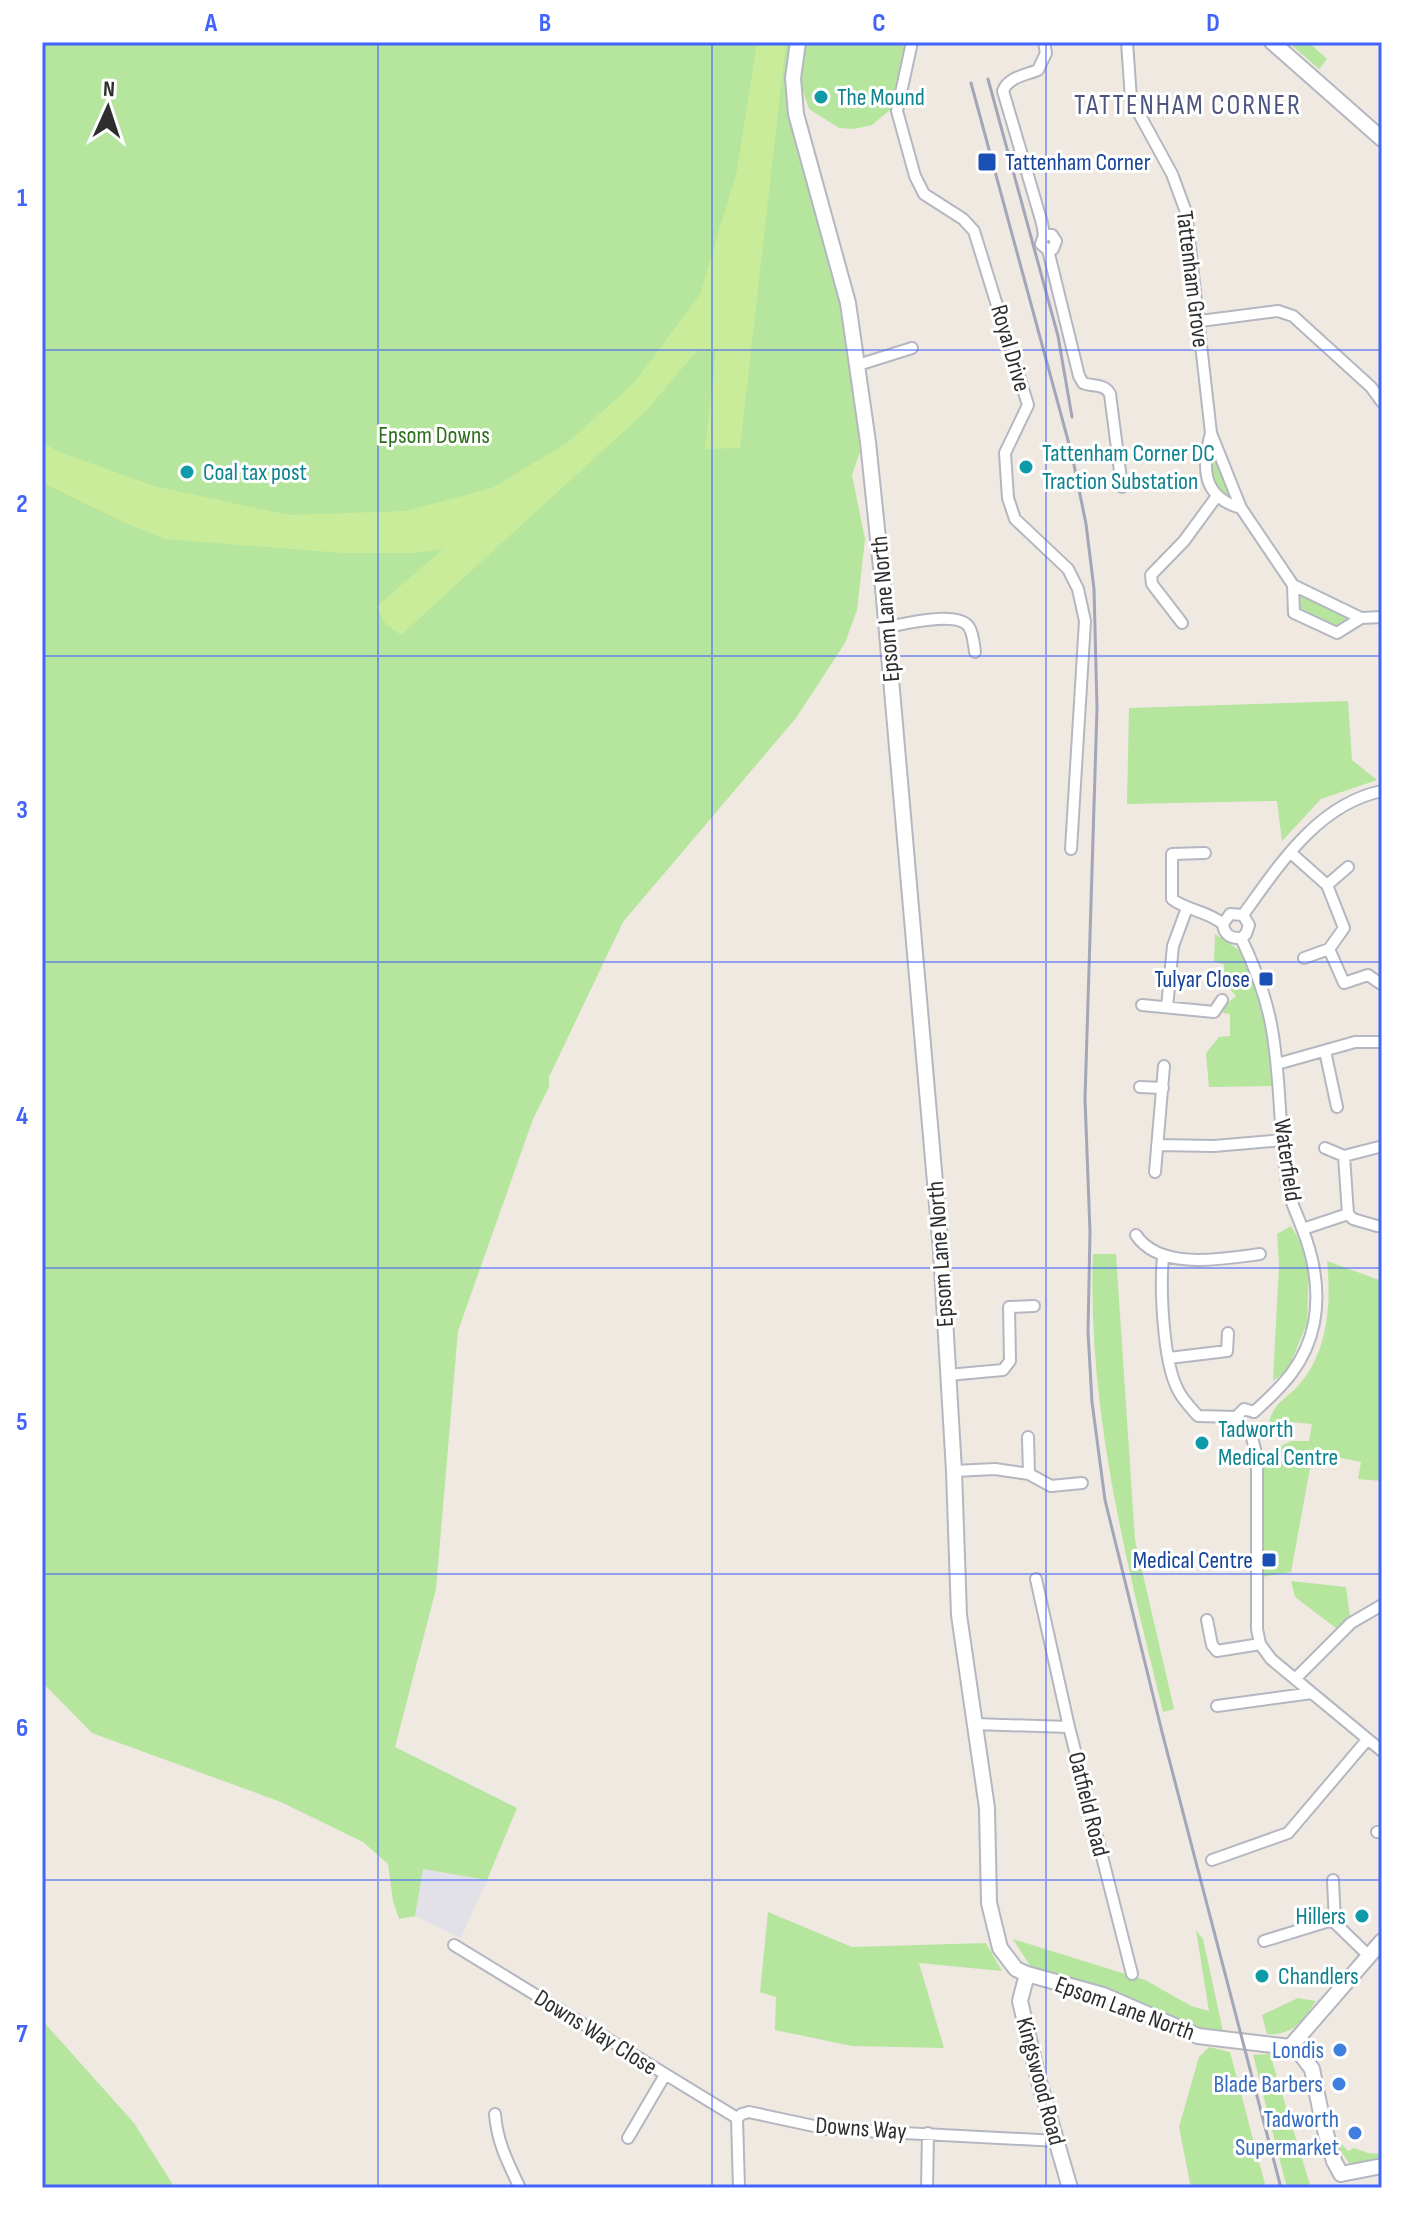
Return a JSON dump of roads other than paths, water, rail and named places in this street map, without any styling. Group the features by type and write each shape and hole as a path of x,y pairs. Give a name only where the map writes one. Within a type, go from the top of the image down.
{"main road":[{"name":"Epsom Lane North","path":"798,42 793,78 796,114 843,283 858,365 887,627 935,1174 954,1471 959,1615 987,1808 989,1903 1000,1948 1016,1969 1027,1974 1103,1995 1198,2036 1290,2047"},
{"path":"1272,42 1382,139"},
{"path":"1382,1941 1290,2047 1300,2053 1312,2069 1323,2123 1341,2181 1382,2166"},
{"name":"Kingswood Road","path":"1027,1974 1020,2001 1038,2078 1070,2188"}],"street":[{"name":"Royal Drive","path":"912,42 897,111 915,176 924,194 963,219 974,231 1028,405 1005,453 1008,498 1015,519 1068,569 1078,589 1085,621 1071,849"},
{"path":"1044,42 1046,53 1038,70 1011,80 1005,84 1003,91 1044,235 1052,235 1056,241 1053,249 1048,250 1079,376 1083,383 1101,386 1110,394 1122,487"},
{"name":"Tattenham Grove","path":"1127,42 1131,99 1172,174 1186,212 1211,433 1241,508 1293,585 1361,618 1382,617"},
{"path":"1200,321 1278,311 1293,316 1377,388 1382,402"},
{"path":"858,365 912,348"},
{"name":"Tattenham Grove","path":"1211,433 1205,458 1207,477 1217,496 1229,505 1241,508"},
{"path":"1182,623 1152,584 1151,575 1184,541 1217,496"},
{"name":"Tattenham Grove","path":"1293,585 1294,613 1316,625 1337,633 1361,618"},
{"path":"887,627 934,619 957,620 970,628 975,652"},
{"path":"1243,915 1313,828 1335,809 1357,797 1382,791"},
{"path":"1205,853 1172,854 1172,899 1187,908 1212,915 1223,924 1227,935 1241,938 1249,925 1243,915"},
{"path":"1291,853 1327,885 1344,928 1329,949 1304,958"},
{"path":"1327,885 1348,867"},
{"path":"1167,1007 1173,946 1187,908"},
{"path":"1223,924 1230,914 1243,915"},
{"name":"Waterfield","path":"1241,938 1260,980 1271,1023 1290,1198 1316,1273 1314,1322 1306,1350 1292,1377 1254,1412"},
{"path":"1329,949 1344,983 1368,975 1381,984"},
{"path":"1142,1005 1214,1012 1222,1000"},
{"path":"1277,1064 1355,1042 1382,1042"},
{"path":"1325,1051 1337,1107"},
{"path":"1155,1172 1164,1066"},
{"path":"1140,1087 1163,1088"},
{"path":"1157,1145 1214,1146 1283,1140"},
{"path":"1325,1148 1344,1156 1379,1147"},
{"path":"1344,1156 1348,1214 1353,1219 1377,1226"},
{"path":"1303,1229 1348,1214"},
{"path":"1136,1235 1142,1244 1163,1257 1213,1261 1260,1254"},
{"path":"1163,1257 1161,1283 1169,1358 1177,1390 1198,1416 1236,1417 1244,1409 1254,1412 1257,1422 1250,1430"},
{"path":"948,1375 1003,1370 1010,1361 1009,1307 1034,1306"},
{"path":"1169,1358 1227,1351 1228,1333"},
{"path":"1236,1417 1240,1428 1250,1430"},
{"path":"1250,1430 1257,1457 1256,1612 1260,1644 1271,1659 1382,1751"},
{"path":"1028,1437 1029,1474"},
{"path":"954,1471 995,1469 1029,1474 1051,1486 1082,1483"},
{"path":"1036,1579 1069,1727"},
{"path":"1296,1678 1351,1623 1382,1605"},
{"path":"1207,1620 1212,1645 1217,1651 1260,1644"},
{"path":"1217,1706 1312,1693"},
{"name":"Oatfield Road","path":"974,1724 1069,1727 1132,1974"},
{"path":"1212,1860 1288,1833 1367,1740"},
{"path":"1333,1880 1335,1923"},
{"path":"1264,1941 1329,1921 1335,1923 1369,1956"},
{"name":"Downs Way Close","path":"454,1945 737,2118"},
{"path":"628,2138 665,2075"},
{"name":"Downs Way","path":"737,2118 749,2112 828,2129 1057,2141"},
{"path":"495,2114 496,2134 520,2188"},
{"path":"737,2118 739,2188"},
{"path":"927,2188 928,2133"}],"railway":[{"path":"988,79 1058,336 1072,417"},
{"path":"971,83 1072,455 1086,524 1094,589 1097,708 1085,1099 1090,1232 1088,1332 1092,1402 1105,1500 1281,2188"}],"place":[{"name":"The Mound","path":"821,97"},
{"name":"Tattenham Corner","path":"987,162"},
{"name":"Tattenham Corner DC Traction Substation","path":"1026,467"},
{"name":"Coal tax post","path":"187,472"},
{"name":"Tulyar Close","path":"1266,979"},
{"name":"Tadworth Medical Centre","path":"1202,1443"},
{"name":"Medical Centre","path":"1269,1560"},
{"name":"Hillers","path":"1362,1916"},
{"name":"Chandlers","path":"1262,1976"},
{"name":"Londis","path":"1340,2050"},
{"name":"Blade Barbers","path":"1339,2084"},
{"name":"Tadworth Supermarket","path":"1355,2133"}],"district":[{"name":"TATTENHAM CORNER","path":"1188,104"}],"park label":[{"name":"Epsom Downs","path":"434,435"}]}
